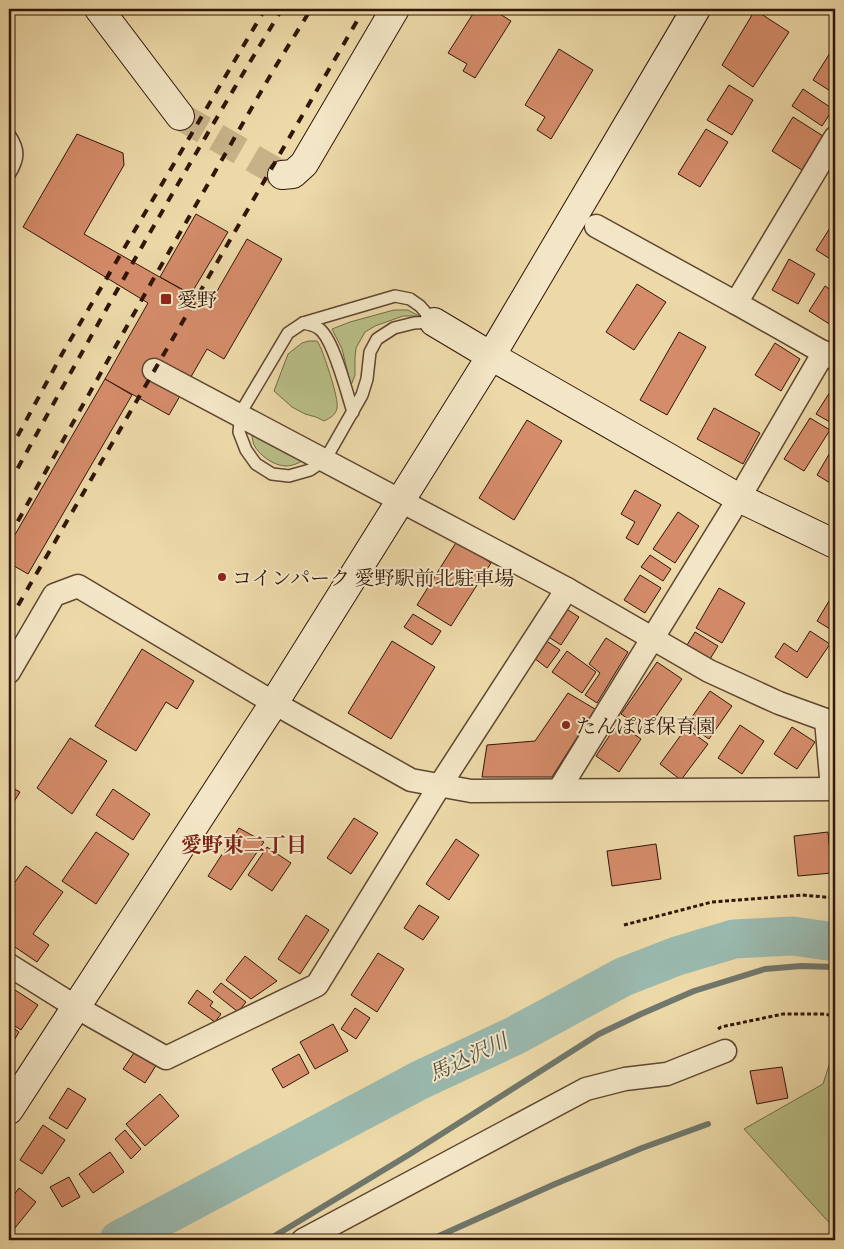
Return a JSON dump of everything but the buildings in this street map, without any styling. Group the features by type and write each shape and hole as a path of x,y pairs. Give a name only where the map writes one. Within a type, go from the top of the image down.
{"street":[{"path":"99,9 180,116"},
{"path":"282,175 293,174 304,164 395,9"},
{"path":"9,1110 274,703 491,356 696,9"},
{"path":"736,303 835,138"},
{"path":"559,790 829,355 596,226"},
{"path":"434,322 739,498 835,544"},
{"path":"9,672 54,595 78,586 274,703 411,780 471,791 834,789 826,720 779,703 709,671 567,588 154,370"},
{"path":"9,965 76,1007 166,1058 317,985 440,785 567,588"},
{"path":"303,1240 586,1089 625,1079 668,1074 725,1051"}],"lane":[{"path":"9,134 16,144 17,152 16,163 9,175"},
{"path":"395,296 410,299 420,306 434,322 414,323 394,328 378,339 370,352 367,378 362,395 325,460 310,470 289,476 272,474 256,464 246,450 239,432 241,412 288,333 303,323 395,296"},
{"path":"303,323 319,328 326,334 332,346 353,412"}],"path":[{"path":"624,925 712,902 802,895 835,898"}],"green space":[{"path":"394,310 408,310 419,316 403,316 375,326 365,332 356,348 355,375 350,388 342,349 332,329"},
{"path":"317,341 321,348 336,396 337,408 335,413 324,421 292,407 274,391 288,354 302,343"},
{"path":"251,429 312,456 293,465 281,466 267,459 256,449"},
{"path":"835,1047 835,1229 744,1129 823,1084"}],"waterway":[{"name":"馬込沢川","path":"119,1240 420,1080 514,1036 623,977 677,956 734,939 793,936 835,942"},
{"path":"268,1240 410,1154 599,1034 694,991 765,969 801,966 835,967"},
{"path":"430,1240 555,1184 642,1148 708,1124"}],"tunnel":[{"path":"180,116 282,175"}],"railway":[{"path":"9,452 62,354 265,9"},
{"path":"9,484 143,245 282,9"},
{"path":"9,537 150,285 274,69 311,9"},
{"path":"9,621 364,9"}],"place":[{"name":"愛野","path":"166,299"},
{"name":"コインパーク 愛野駅前北駐車場","path":"222,577"},
{"name":"たんぽぽ保育園","path":"566,725"}],"district":[{"name":"愛野東二丁目","path":"244,844"}]}
